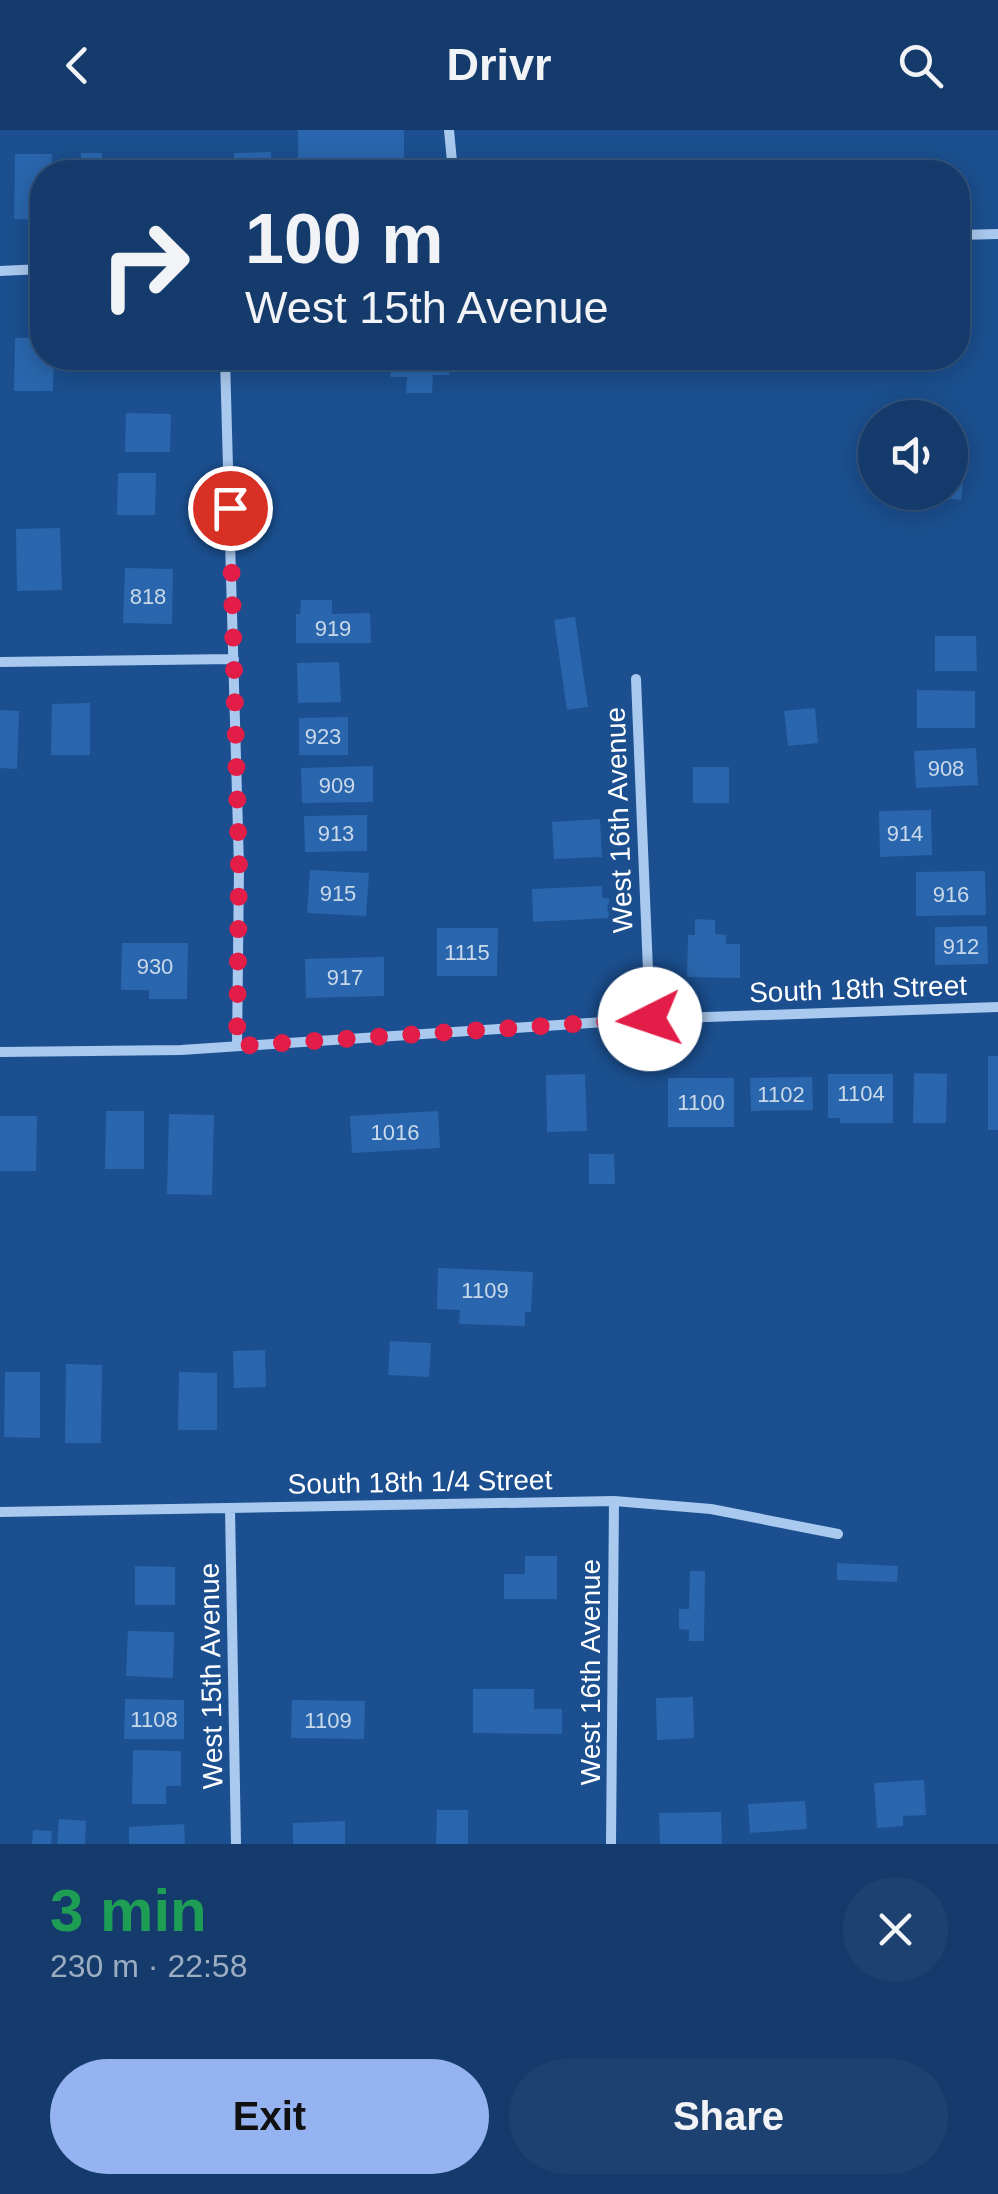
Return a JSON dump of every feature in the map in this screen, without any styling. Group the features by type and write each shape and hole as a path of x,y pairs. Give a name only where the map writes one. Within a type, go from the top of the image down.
{"street":[{"path":"449,130 452,160"},
{"path":"970,235 998,234"},
{"path":"0,270 30,269"},
{"path":"226,370 239,868 237,1046"},
{"path":"0,662 234,659"},
{"name":"West 16th Avenue","path":"636,680 650,1019"},
{"name":"South 18th Street","path":"0,1052 237,1046 650,1019 998,1007"},
{"name":"West 16th Avenue","path":"611,1844 614,1500"},
{"name":"South 18th 1/4 Street","path":"0,1512 614,1500 711,1509 838,1534"},
{"name":"West 15th Avenue","path":"230,1508 236,1844"}],"building":[{"path":"298,130 404,130 404,160 298,160"},
{"path":"271,152 271,160 234,160 234,153"},
{"path":"81,153 102,153 102,160 81,160"},
{"path":"15,154 52,154 52,160 30,160 30,220 14,219"},
{"path":"15,338 30,338 30,370 54,370 53,391 14,391"},
{"path":"390,370 449,370 449,375 433,375 432,393 406,393 407,377 390,377"},
{"path":"126,413 171,414 170,452 125,452"},
{"path":"118,473 156,473 155,515 117,515"},
{"path":"60,528 62,590 17,591 16,529"},
{"path":"125,568 173,569 172,624 123,623"},
{"path":"301,600 332,600 332,614 370,613 371,643 296,643 296,614 300,614"},
{"path":"575,617 588,707 567,710 554,620"},
{"path":"935,636 976,636 977,671 935,671"},
{"path":"339,662 341,702 298,703 297,663"},
{"path":"917,690 975,691 975,728 917,728"},
{"path":"90,703 90,755 51,755 52,704"},
{"path":"815,708 818,743 788,746 784,711"},
{"path":"0,710 19,711 17,769 0,768"},
{"path":"348,717 348,755 299,755 299,718"},
{"path":"976,748 978,785 916,788 914,751"},
{"path":"373,766 373,802 302,803 301,768"},
{"path":"693,767 729,767 729,803 693,803"},
{"path":"931,810 932,855 880,857 879,811"},
{"path":"367,815 367,851 305,852 304,816"},
{"path":"600,819 602,857 554,859 552,822"},
{"path":"310,870 369,873 366,916 307,913"},
{"path":"985,871 986,915 916,916 916,872"},
{"path":"602,886 602,898 609,898 610,918 533,922 532,889"},
{"path":"695,919 715,920 715,934 726,935 726,944 740,944 740,978 687,977 688,935 695,935"},
{"path":"987,926 988,964 935,965 935,927"},
{"path":"437,928 498,928 497,976 437,976"},
{"path":"122,943 188,943 187,999 149,999 149,990 121,990"},
{"path":"384,957 384,996 306,998 305,959"},
{"path":"988,1056 998,1056 998,1130 988,1130"},
{"path":"914,1073 947,1074 946,1123 913,1123"},
{"path":"585,1074 587,1131 547,1132 546,1075"},
{"path":"828,1074 893,1074 893,1123 840,1123 840,1118 828,1118"},
{"path":"812,1077 813,1110 751,1111 750,1078"},
{"path":"668,1078 734,1078 734,1127 668,1127"},
{"path":"106,1111 144,1111 144,1169 105,1169"},
{"path":"438,1111 440,1148 352,1153 350,1116"},
{"path":"169,1114 214,1115 212,1195 167,1194"},
{"path":"0,1116 37,1116 36,1171 0,1171"},
{"path":"589,1154 614,1154 615,1184 589,1184"},
{"path":"438,1268 533,1272 531,1312 525,1312 525,1326 459,1324 460,1310 437,1309"},
{"path":"390,1341 431,1343 429,1377 388,1375"},
{"path":"265,1350 266,1387 234,1388 233,1351"},
{"path":"66,1364 102,1365 101,1443 65,1443"},
{"path":"5,1372 40,1372 40,1438 4,1437"},
{"path":"179,1372 217,1373 217,1430 178,1430"},
{"path":"525,1556 557,1556 557,1599 504,1599 504,1574 525,1574"},
{"path":"837,1563 898,1566 897,1582 837,1580"},
{"path":"135,1566 175,1567 175,1605 135,1605"},
{"path":"690,1571 705,1571 704,1641 689,1641 689,1630 679,1629 679,1609 689,1609"},
{"path":"128,1631 174,1632 173,1678 126,1676"},
{"path":"473,1689 534,1689 534,1709 562,1709 562,1734 473,1733"},
{"path":"693,1697 694,1738 657,1740 656,1698"},
{"path":"125,1699 184,1700 184,1739 124,1739"},
{"path":"292,1700 365,1701 364,1739 291,1738"},
{"path":"133,1750 181,1751 181,1786 166,1786 166,1804 132,1804"},
{"path":"924,1780 926,1815 903,1816 903,1826 877,1828 874,1783"},
{"path":"805,1801 807,1829 750,1833 748,1804"},
{"path":"437,1810 468,1810 468,1844 436,1844"},
{"path":"721,1812 722,1844 660,1844 659,1813"},
{"path":"59,1819 86,1821 85,1844 57,1844"},
{"path":"345,1821 345,1844 293,1844 293,1823"},
{"path":"184,1824 185,1844 129,1844 129,1827"},
{"path":"33,1830 52,1831 51,1844 32,1844"}],"route":[{"path":"230,508 239,868 237,1046 650,1019"}]}
